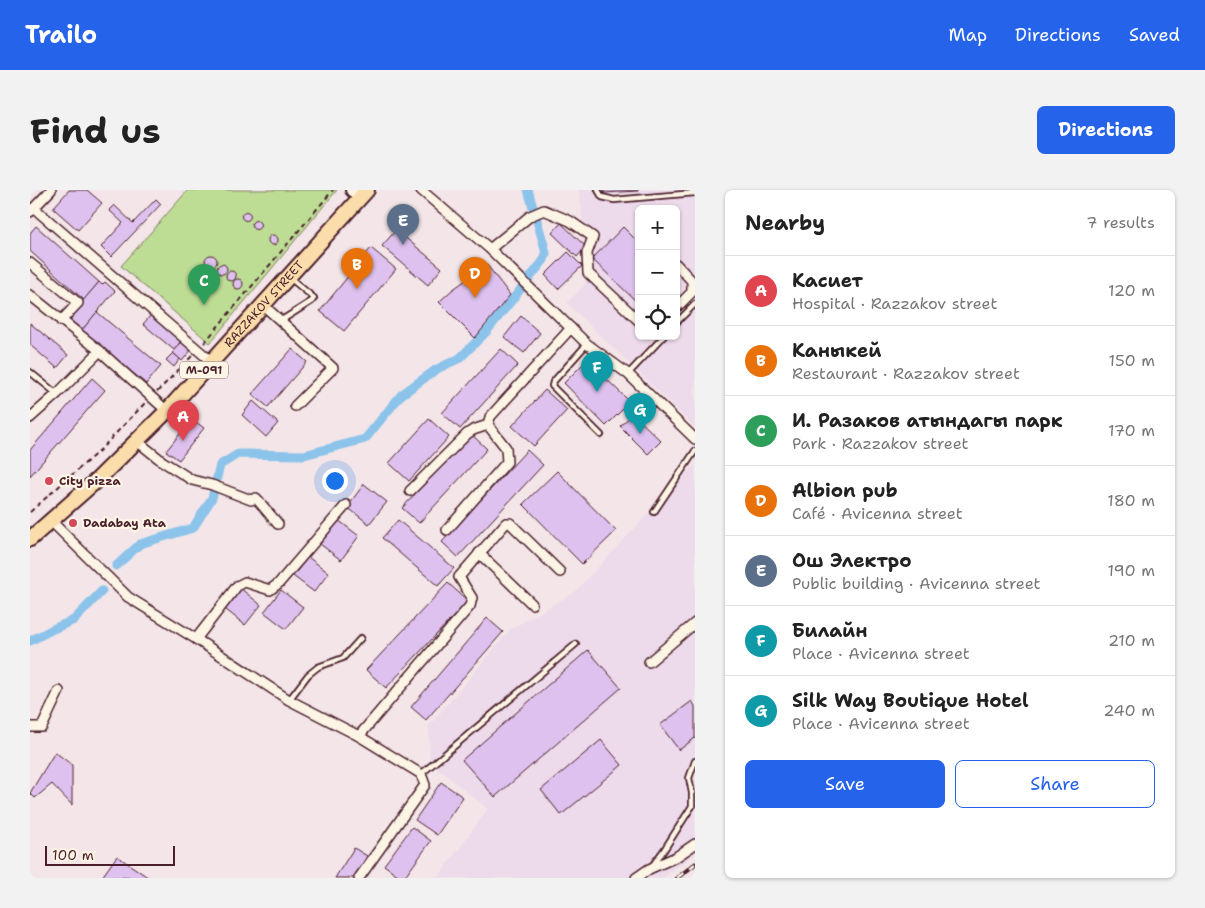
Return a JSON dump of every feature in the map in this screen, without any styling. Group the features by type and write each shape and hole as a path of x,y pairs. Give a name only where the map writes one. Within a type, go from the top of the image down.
{"main road":[{"name":"RAZZAKOV STREET","path":"30,539 98,479 166,411 288,277 360,192"}],"street":[{"path":"51,190 32,210 212,362"},
{"path":"421,190 490,249 587,344 628,374 695,439"},
{"path":"490,249 530,216 544,210 570,220 593,236 587,253 588,273 635,317"},
{"path":"30,263 78,303 61,321"},
{"path":"680,268 692,281 692,292 680,304"},
{"path":"30,295 100,351 166,411"},
{"path":"263,305 282,320 333,368 295,406"},
{"path":"488,425 490,417 571,328"},
{"path":"30,418 58,394 100,351"},
{"path":"410,491 466,434 488,425"},
{"path":"447,530 506,462 506,448 488,425"},
{"path":"137,441 192,480 216,486 251,500 256,498 278,524"},
{"path":"196,638 236,586 245,582 270,590 278,583 346,505"},
{"path":"51,521 128,597 196,638 289,700 359,736 421,774 425,785 359,878"},
{"path":"359,736 470,606 472,598 459,577 506,523 510,523 560,572"},
{"path":"479,553 532,604"},
{"path":"649,662 695,623"},
{"path":"30,727 42,727 59,691"},
{"path":"636,878 649,869 676,857 695,844"}],"lane":[{"path":"598,190 602,197 614,200 695,192"},
{"path":"282,320 314,298 288,277"},
{"path":"680,319 695,304"},
{"path":"628,374 660,340"},
{"path":"587,344 552,382 552,386 601,435"},
{"path":"30,372 58,394"},
{"path":"654,512 695,451"},
{"path":"289,700 308,675 318,667 343,658 361,638"},
{"path":"421,774 576,644"},
{"path":"649,869 664,850 692,806 692,793 688,778 695,761"}],"path":[{"path":"30,512 100,450 198,350 333,190"}],"shaded area":[{"path":"579,190 695,190 695,427 567,303 585,285 582,212"},
{"path":"695,464 695,854 662,878 438,878 488,809 430,762 429,726 511,629 574,593"}],"green space":[{"path":"188,190 337,190 210,343 121,266"}],"building":[{"path":"69,190 87,190 102,203 78,230 53,208"},
{"path":"604,190 638,190 638,191 604,193"},
{"path":"156,199 161,204 111,257 101,247 123,223 109,210 114,205 133,223"},
{"path":"246,211 251,216 246,221 241,216"},
{"path":"256,220 261,225 256,230 251,225"},
{"path":"561,223 586,247 577,257 552,233"},
{"path":"36,226 99,282 84,300 30,251 30,233"},
{"path":"623,227 635,239 635,300 592,259"},
{"path":"396,230 442,268 428,285 382,246"},
{"path":"273,235 278,240 273,245 268,240"},
{"path":"371,248 396,269 344,331 320,311"},
{"path":"568,252 582,266 558,289 545,275"},
{"path":"209,255 213,255 217,261 213,267 209,267 205,263 205,259"},
{"path":"220,264 224,264 227,269 226,273 220,274 217,271 217,267"},
{"path":"487,265 510,295 475,338 439,302 452,290"},
{"path":"229,271 233,271 236,276 235,280 229,281 226,278 226,274"},
{"path":"238,279 243,284 238,289 233,284"},
{"path":"99,282 102,285 105,282 115,291 82,330 68,318"},
{"path":"97,312 161,366 146,384 82,330"},
{"path":"151,315 181,341 174,350 143,324"},
{"path":"521,316 540,333 524,353 504,337"},
{"path":"30,323 68,355 57,368 30,345"},
{"path":"181,341 192,349 182,361 173,353"},
{"path":"292,349 307,362 268,407 252,394"},
{"path":"501,349 518,365 460,429 442,413"},
{"path":"173,353 180,359 174,367 166,360"},
{"path":"587,360 630,402 606,426 564,383"},
{"path":"92,378 105,390 30,476 30,450"},
{"path":"545,390 567,410 534,446 512,426"},
{"path":"253,401 278,423 266,437 242,415"},
{"path":"633,414 661,441 648,454 620,426"},
{"path":"192,419 204,428 179,460 166,451"},
{"path":"429,419 449,437 409,481 389,463"},
{"path":"471,434 487,449 419,523 402,508"},
{"path":"527,450 543,465 458,557 442,542"},
{"path":"557,471 616,531 582,564 523,504"},
{"path":"364,484 387,502 369,524 347,507"},
{"path":"338,520 359,536 341,560 320,544"},
{"path":"398,520 454,568 438,586 382,538"},
{"path":"308,557 329,573 314,592 293,576"},
{"path":"448,583 468,601 386,688 366,670"},
{"path":"240,588 261,605 245,625 225,609"},
{"path":"281,590 303,607 286,629 264,612"},
{"path":"487,618 503,632 426,720 411,707"},
{"path":"588,650 621,688 495,797 462,760"},
{"path":"692,701 695,706 695,738 679,750 660,725"},
{"path":"601,740 622,765 561,815 541,790"},
{"path":"55,752 72,765 72,805 52,784 35,798 30,793"},
{"path":"441,782 463,797 437,835 415,820"},
{"path":"412,827 431,841 404,878 402,878 384,865"},
{"path":"354,848 367,856 354,878 335,878"},
{"path":"117,856 149,878 102,877"}],"waterway":[{"path":"116,566 140,544 193,528 212,498 220,465 238,454 304,455 365,439 401,395 437,369 460,358 487,331 544,260 546,254 544,245 528,190"},
{"path":"30,641 74,620 102,591"}],"railway":[{"path":"677,878 695,864"}],"place":[{"name":"Ош Электро","path":"403,245"},
{"name":"Каныкей","path":"357,289"},
{"name":"Albion pub","path":"475,298"},
{"name":"И. Разаков атындагы парк","path":"204,305"},
{"name":"Билайн","path":"597,392"},
{"name":"Silk Way Boutique Hotel","path":"640,434"},
{"name":"Касиет","path":"183,441"},
{"name":"City pizza","path":"49,481"},
{"name":"Dadabay Ata","path":"73,523"}]}
